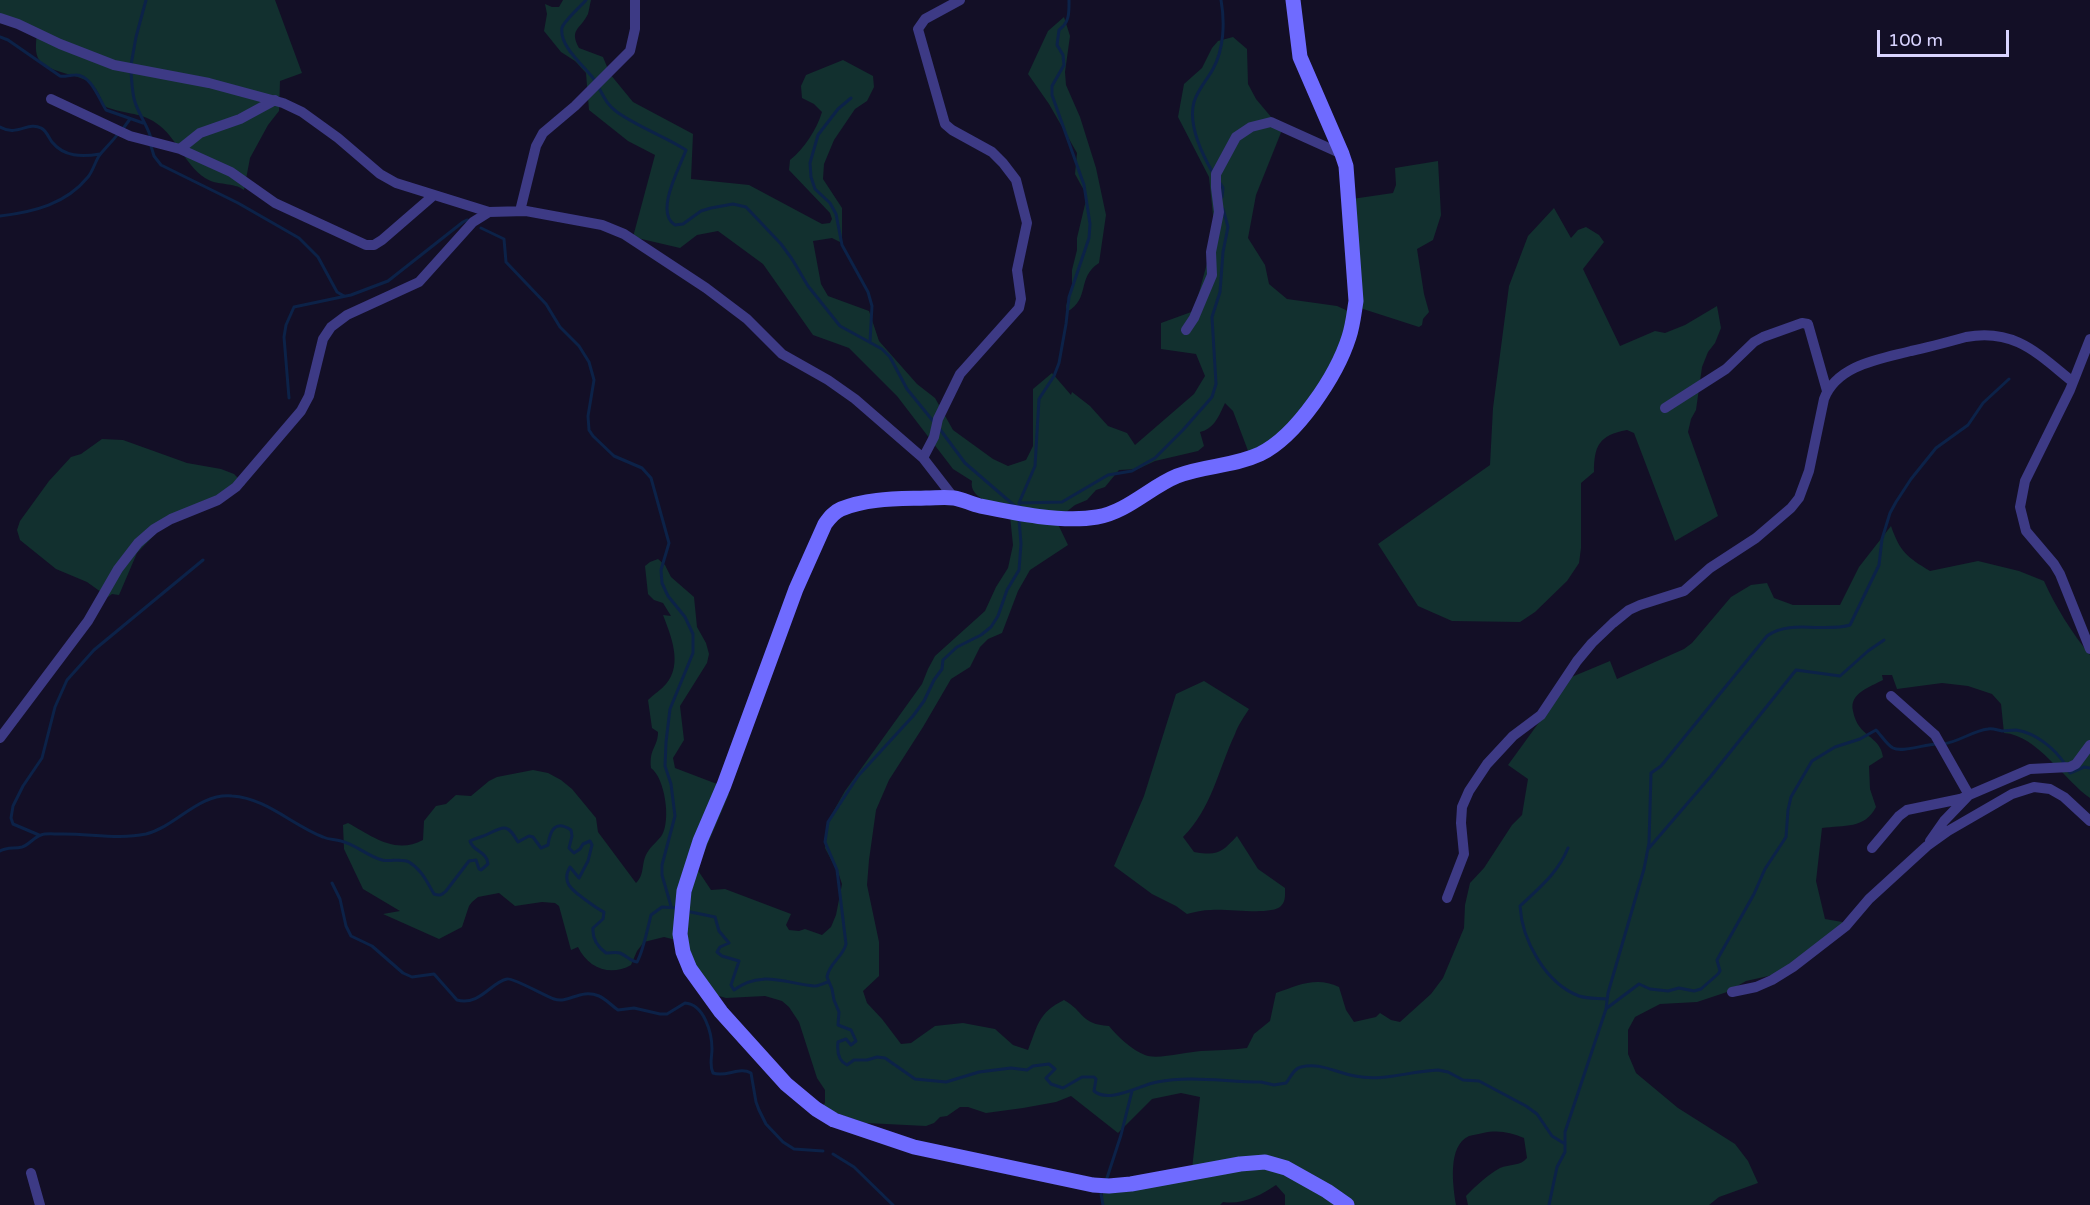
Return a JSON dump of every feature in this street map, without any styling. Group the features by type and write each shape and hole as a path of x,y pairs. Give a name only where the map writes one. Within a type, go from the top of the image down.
{"street":[{"path":"520,211 536,146 543,133 575,106 630,51 635,29 635,0"},
{"path":"923,458 960,374 1019,308 1021,299 1017,270 1027,227 1026,213 1012,173 988,149 948,128 940,108 918,29 925,20 960,0"},
{"path":"1293,0 1300,57 1342,154 1348,180 1356,301 1354,318 1346,345 1327,382 1283,438 1262,453 1232,465 1177,476 1127,505 1097,517 1063,518 1019,513 954,498 874,500 841,509 832,514 825,524 796,589 724,785 700,841 684,891 680,934 683,952 695,978 749,1045 786,1084 834,1120 915,1147 1093,1185 1131,1184 1240,1164 1265,1162 1286,1168 1347,1205"},
{"path":"0,18 114,65 209,83 275,100 302,112 338,138 380,174 396,183 489,212 520,211 602,225 624,234 706,288 747,319 782,354 828,380 855,399 923,458 954,498"},
{"path":"51,99 130,136 180,149 231,172 275,203 366,245 382,240 434,195"},
{"path":"180,149 200,134 240,119 275,100"},
{"path":"1186,330 1194,318 1212,275 1211,252 1219,212 1216,174 1236,137 1251,127 1271,122 1342,154"},
{"path":"0,738 88,621 118,569 138,543 154,529 171,519 218,500 236,487 301,411 309,396 323,339 331,327 347,315 418,282 473,222 489,212"},
{"path":"1665,408 1726,369 1754,342 1802,323 1808,324 1827,391"},
{"path":"1447,898 1464,854 1462,807 1469,791 1487,764 1513,736 1540,715 1584,652 1613,623 1629,610 1640,605 1684,591 1710,568 1756,538 1791,508 1799,498 1809,471 1817,425 1827,391 1843,375 1865,364 1981,335 2008,338 2026,345 2073,382"},
{"path":"2090,339 2073,382 2025,481 2020,507 2025,531 2060,574 2090,649"},
{"path":"1891,696 1935,735 1969,795"},
{"path":"1872,848 1899,816 1907,810 1969,795 2030,770 2073,766 2090,746"},
{"path":"1732,992 1756,987 1793,967 1846,926 1869,899 1927,846 1948,831 2012,794 2034,787 2057,792 2090,821"},
{"path":"1927,846 1944,821 1969,795"},
{"path":"31,1173 40,1205"}],"green space":[{"path":"0,0 275,0 302,73 280,81 279,111 268,125 250,158 244,190 205,178 191,165 170,136 156,123 144,117 104,106 100,96 89,82 47,67 38,58 36,51 37,29 0,15"},
{"path":"563,0 591,0 588,14 575,33 579,48 603,57 610,74 633,102 693,134 691,179 749,185 822,224 830,223 832,219 830,213 789,170 790,160 809,138 822,112 814,104 802,98 801,86 806,75 843,60 873,76 874,87 867,101 855,109 834,140 824,164 823,179 842,208 842,243 832,238 813,241 821,284 828,296 869,311 879,341 917,384 935,398 953,430 993,459 1008,466 1026,460 1033,446 1033,389 1052,373 1071,395 1072,392 1090,406 1108,426 1127,433 1135,445 1194,394 1205,376 1196,354 1161,349 1161,323 1194,311 1215,234 1209,177 1178,117 1184,84 1202,68 1218,41 1233,37 1247,49 1248,84 1256,99 1282,130 1256,195 1248,238 1265,265 1269,284 1287,299 1337,306 1348,311 1350,320 1325,390 1253,464 1233,411 1225,403 1212,425 1200,432 1204,446 1198,451 1155,461 1138,469 1119,470 1105,487 1096,490 1087,500 1075,505 1056,520 1068,545 1030,570 1018,591 1002,633 988,639 980,647 970,667 951,679 889,780 876,810 867,885 879,942 879,976 863,991 867,1003 901,1044 911,1043 935,1026 963,1023 995,1029 1013,1045 1028,1050 1040,1020 1055,1005 1064,1000 1093,1023 1109,1026 1126,1043 1145,1055 1164,1056 1247,1048 1254,1034 1270,1021 1276,993 1315,982 1339,987 1346,1010 1354,1022 1376,1017 1380,1013 1391,1020 1400,1022 1431,994 1443,978 1464,928 1465,905 1470,883 1484,868 1512,825 1522,815 1528,779 1508,765 1540,721 1562,681 1610,661 1617,679 1684,649 1692,643 1731,597 1751,585 1767,583 1774,598 1793,605 1840,605 1859,567 1891,526 1905,553 1930,571 1978,561 2019,571 2044,581 2064,619 2090,655 2090,798 2039,750 2016,736 2004,733 2001,704 1992,694 1968,686 1942,683 1897,689 1892,675 1882,675 1883,680 1857,695 1853,705 1856,720 1864,732 1878,744 1883,757 1869,766 1870,789 1876,807 1860,823 1822,828 1816,881 1825,919 1848,923 1783,971 1746,981 1727,992 1697,1002 1660,1004 1635,1017 1628,1030 1628,1054 1636,1073 1678,1108 1735,1144 1748,1161 1758,1183 1719,1197 1709,1205 1468,1205 1466,1196 1486,1177 1500,1168 1518,1164 1527,1158 1524,1138 1509,1133 1494,1132 1469,1136 1457,1148 1453,1167 1456,1205 1285,1205 1285,1195 1276,1185 1251,1198 1238,1202 1223,1202 1220,1205 1103,1205 1103,1192 1191,1178 1200,1097 1181,1093 1152,1099 1118,1133 1071,1096 1056,1102 986,1113 960,1107 926,1126 866,1123 821,1108 825,1103 825,1090 817,1078 799,1022 789,1007 782,1001 765,996 726,998 719,996 676,940 664,937 644,942 631,965 623,969 608,970 594,965 578,947 571,950 559,906 555,903 542,902 515,906 499,893 478,897 469,906 462,927 439,939 383,914 400,911 363,889 344,849 343,825 348,823 393,845 413,844 423,840 424,821 436,806 446,804 456,795 471,796 497,777 533,770 548,773 572,789 596,818 598,832 636,883 639,880 645,857 662,835 666,820 663,790 656,773 651,768 651,756 658,732 652,728 648,700 666,684 674,668 675,659 672,641 663,615 671,616 663,603 654,600 648,594 645,566 658,559 665,565 671,577 694,597 697,627 709,654 707,663 680,706 684,740 673,758 675,768 717,784 729,794 697,869 711,890 725,889 791,914 786,925 789,930 805,929 822,935 831,927 836,915 842,884 825,848 829,819 845,791 922,684 935,656 985,611 1008,568 1013,545 1010,516 975,493 972,481 953,469 897,396 849,348 813,335 763,264 718,231 697,235 680,248 633,237 655,155 628,141 589,110 586,73 575,61 561,52 544,31 547,14 545,4 559,7"},
{"path":"1064,17 1070,36 1065,72 1066,85 1080,117 1096,168 1106,215 1099,263 1088,275 1079,301 1067,312 1077,238 1087,196 1075,174 1077,153 1049,104 1028,74 1048,31"},
{"path":"1438,161 1441,215 1433,240 1417,249 1429,312 1419,327 1357,307 1345,200 1393,193 1396,185 1395,168"},
{"path":"1554,208 1571,238 1578,230 1586,227 1599,235 1604,242 1583,269 1620,346 1655,331 1665,333 1685,325 1717,306 1721,328 1702,367 1696,410 1688,432 1718,516 1675,541 1634,433 1627,430 1610,435 1600,443 1597,449 1594,472 1581,483 1579,563 1567,581 1535,612 1520,622 1452,621 1418,606 1378,544 1490,465 1493,408 1509,286 1528,236"},
{"path":"102,439 123,440 187,463 221,469 234,474 245,485 171,518 137,553 119,595 112,594 108,597 87,582 56,569 20,540 17,530 20,521 49,481 71,457 81,454"},
{"path":"1204,681 1249,709 1236,731 1208,801 1193,826 1183,837 1194,852 1209,854 1223,850 1237,836 1258,869 1285,888 1284,902 1276,909 1268,911 1208,910 1187,914 1152,894 1114,866 1144,796 1176,694"}],"waterway":[{"path":"131,65 146,0"},
{"path":"586,0 563,25 562,35 568,49 593,78 613,108 625,117 686,150 670,189 667,211 669,219 675,225 683,224 701,211 711,208 733,204 746,207 781,244 808,286 840,326 882,349 890,357 907,389 933,421"},
{"path":"1019,510 1019,503 1035,466 1039,399 1054,376 1059,363 1069,297 1089,238 1090,224 1084,185 1052,95 1052,86 1064,65 1063,55 1057,45 1059,30 1065,24 1068,16 1069,0"},
{"path":"1213,173 1197,139 1193,111 1196,97 1217,61 1223,26 1221,0"},
{"path":"0,37 8,40 60,76 75,75 86,78 106,110 143,123"},
{"path":"131,72 135,102 151,139"},
{"path":"851,98 838,109 818,135 810,163 811,177 815,189 830,203 836,214 842,245 868,292 872,306 870,342"},
{"path":"122,130 130,119"},
{"path":"0,127 6,130 17,130 36,126 44,130 62,151 87,156 100,154"},
{"path":"0,216 37,209 70,194 88,177 99,156 117,135"},
{"path":"151,146 154,156 161,165 238,203 299,238 318,257 337,292 344,296"},
{"path":"1220,183 1223,188 1222,197"},
{"path":"1019,503 1062,502 1108,475 1132,471 1155,458 1212,397 1216,384 1212,317 1220,292 1223,252 1228,227 1223,209"},
{"path":"289,398 284,337 286,325 294,307 351,295 388,281 463,222 470,221"},
{"path":"481,228 504,239 506,262 546,304 560,327 579,346 589,362 594,380 588,416 589,430 593,436 614,456 642,468 651,478 669,543 661,570 662,583 668,596 685,617 693,634 693,653 670,709 666,742 665,766 671,784 675,816 662,865 662,875 671,906"},
{"path":"1549,1205 1557,1167 1565,1152 1565,1132 1606,1009 1608,993 1644,869 1649,843 1651,773 1661,766 1767,636 1786,628 1829,628 1850,625 1879,565 1882,539 1896,502 1936,448 1968,425 1983,403 2009,379"},
{"path":"939,428 965,463 1016,507"},
{"path":"1019,519 1021,544 1019,570 1007,590 998,616 991,627 981,635 957,647 943,660 942,669 924,701 858,776 828,822 825,842 837,870 846,944 830,968 827,977 839,1012 838,1025 851,1030 856,1041 851,1045 846,1039 838,1042 838,1052 842,1061 847,1065 854,1060 885,1058 915,1079 946,1082 979,1072 1011,1068 1027,1070 1033,1066 1049,1064 1055,1069 1046,1078 1051,1084 1063,1088 1082,1077 1094,1077 1096,1079 1094,1091 1108,1096 1157,1082 1183,1079 1261,1082 1274,1085 1286,1083 1296,1070 1308,1066 1322,1067 1365,1078 1438,1070 1448,1072 1463,1080 1479,1081 1526,1106 1537,1114 1552,1136 1565,1144"},
{"path":"39,835 13,824 11,818 13,806 42,758 55,707 67,680 94,650 203,560"},
{"path":"1649,848 1711,776 1796,670 1840,676 1884,640"},
{"path":"1943,744 1988,729 2016,730 2031,734 2044,742 2065,764"},
{"path":"1607,1008 1639,984 1650,989 1668,991 1679,988 1694,991 1701,989 1718,974 1720,971 1717,960 1754,894 1765,869 1786,837 1791,797 1812,761 1835,747 1860,739 1876,730 1889,745 1897,749 1937,744"},
{"path":"2068,770 2070,773 2084,767 2090,768"},
{"path":"0,851 22,847 45,834 114,836 146,834 209,800 220,796 232,796 268,807 312,832 346,843 377,858 409,862 421,872 434,894 438,895 446,891 469,861 476,860 481,870 488,864 485,856 470,841 506,828 512,832 518,842 529,836 533,837 541,848 548,845 554,828 566,827 571,830 569,848 574,853 583,844 590,841 592,845 588,861 579,878 570,867 567,881 575,892 604,912 603,919 593,928 596,942 606,953 620,953 637,962 651,915 662,907 677,908"},
{"path":"1568,848 1553,873 1520,906 1525,933 1546,971 1567,990 1579,996 1607,999"},
{"path":"332,883 340,899 346,926 351,936 372,946 403,973 412,977 434,974 457,1000 472,1000 501,981 510,979 559,1000 592,994 602,997 618,1010 634,1008 667,1014 685,1003 692,1005 706,1020 712,1042 713,1073 742,1071 751,1073 756,1102 766,1124 783,1142 794,1149 823,1151"},
{"path":"686,911 715,917 719,931 729,943 720,947 717,952 722,956 739,961 731,985 734,990 744,984 763,979 814,986 828,982"},
{"path":"1106,1181 1132,1091"},
{"path":"833,1154 854,1167 893,1205"},
{"path":"1101,1194 1103,1205"}]}
